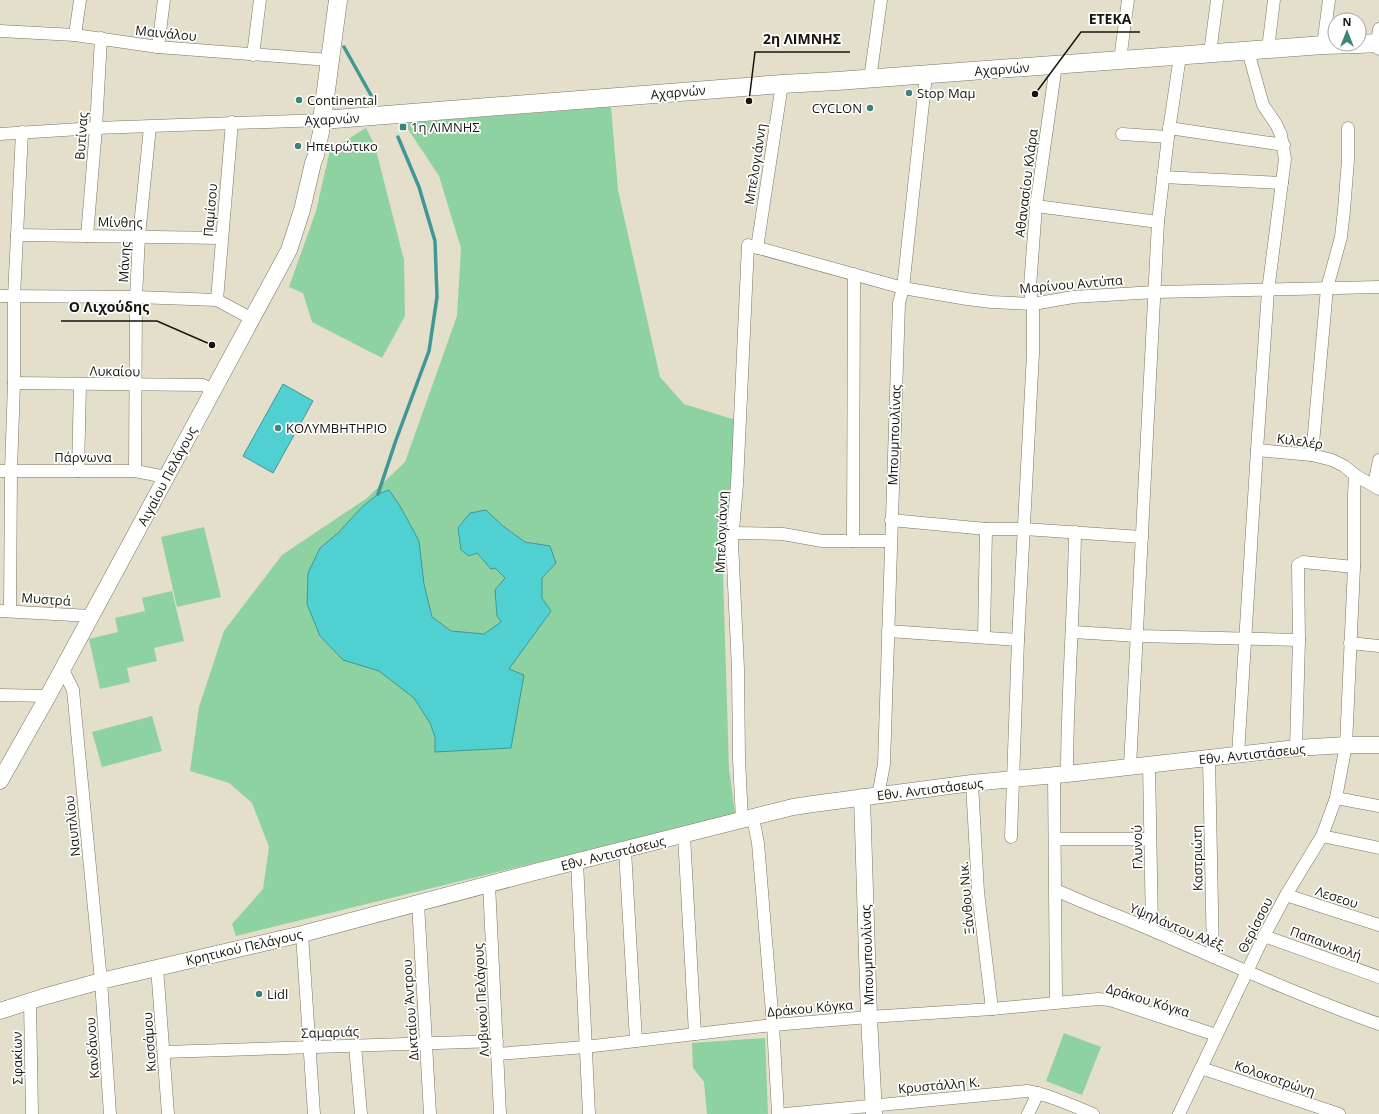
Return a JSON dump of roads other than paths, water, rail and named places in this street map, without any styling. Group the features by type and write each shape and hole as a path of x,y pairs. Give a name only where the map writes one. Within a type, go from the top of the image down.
{"main road":[{"name":"Αιγαίου Πελάγους","path":"322,120 338,0"},
{"name":"Αχαρνών","path":"1367,43 1379,41"},
{"name":"Αχαρνών","path":"322,120 782,84 926,75 1327,45"}],"street":[{"path":"75,36 80,0"},
{"path":"158,46 164,0"},
{"path":"253,54 260,0"},
{"path":"870,79 880,0"},
{"path":"1120,60 1128,0"},
{"path":"1210,53 1217,0"},
{"path":"1268,49 1274,0"},
{"path":"1323,45 1329,0"},
{"name":"Μαινάλου","path":"0,31 101,38 158,46 329,60"},
{"name":"Βυτίνας","path":"87,236 96,128 101,38"},
{"path":"1238,755 1268,291 1285,159 1284,145 1276,124 1263,105 1248,50"},
{"path":"1130,767 1158,222 1168,133 1180,56"},
{"name":"Αθανασίου Κλάρα","path":"1011,838 1018,640 1033,353 1033,304 1030,287 1036,206 1056,65"},
{"name":"Μπουμπουλίνας","path":"878,796 884,764 890,541 899,304 903,288 926,75"},
{"name":"Μπελογιάννη","path":"778,1114 773,1025 758,842 747,819 732,533 738,477 753,247 782,84"},
{"name":"Αχαρνών","path":"0,134 232,122 322,120"},
{"name":"Αιγαίου Πελάγους","path":"0,781 48,696 289,250 302,210 313,163 312,154 317,131 322,120"},
{"name":"Παμίσου","path":"217,300 232,122"},
{"name":"Μάνης","path":"135,471 136,297 139,236 150,127"},
{"path":"1312,455 1327,288 1341,237 1347,167 1348,128"},
{"path":"5,611 5,470 14,383 14,297 22,132"},
{"path":"1122,134 1168,133 1284,145"},
{"path":"1163,177 1282,183"},
{"path":"1036,206 1158,222"},
{"name":"Μίνθης","path":"17,235 222,238"},
{"name":"Μαρίνου Αντύπα","path":"753,247 903,288 967,300 1033,304 1073,297 1155,292 1379,288"},
{"path":"854,274 854,541"},
{"path":"0,296 136,297 217,300 252,318"},
{"name":"Λυκαίου","path":"14,383 203,385 213,390"},
{"path":"78,471 80,384"},
{"name":"Κιλελέρ","path":"1257,450 1312,455 1332,460 1377,487"},
{"path":"1377,487 1379,460"},
{"name":"Πάρνωνα","path":"5,470 135,471 166,477"},
{"name":"Θερίσσου","path":"1179,1114 1264,936 1322,836 1336,798 1346,745 1354,567 1355,475"},
{"path":"891,520 986,529 1024,529 1142,537"},
{"path":"984,638 986,529"},
{"path":"1056,1002 1055,840 1061,774 1067,737 1073,632 1075,532"},
{"path":"732,533 782,534 822,541 890,541"},
{"path":"1296,748 1299,640 1298,565 1302,562 1354,567"},
{"name":"Μυστρά","path":"5,611 91,616"},
{"path":"888,631 1018,640"},
{"path":"1073,632 1137,636 1299,640"},
{"path":"1350,643 1379,646"},
{"name":"Ναυπλίου","path":"61,672 66,674 73,690 101,981"},
{"path":"0,695 48,696"},
{"name":"Εθν. Αντιστάσεως","path":"489,884 806,805 972,783 1296,748 1379,745"},
{"name":"Καστριώτη","path":"1209,758 1213,957"},
{"name":"Γλυνού","path":"1149,764 1152,930"},
{"name":"Ξάνθου Νικ.","path":"972,783 978,892 992,1009"},
{"name":"Μπουμπουλίνας","path":"862,797 869,1017 874,1109"},
{"path":"1336,798 1379,806"},
{"path":"684,835 695,1034"},
{"path":"1322,836 1379,848"},
{"path":"1055,840 1150,839"},
{"path":"625,850 636,1042"},
{"path":"577,862 589,1114"},
{"name":"Κρητικού Πελάγους","path":"0,1011 101,981 302,934 489,884"},
{"name":"Λυβικού Πελάγους","path":"489,884 500,1114"},
{"name":"Υψηλάντου Αλέξ.","path":"1056,890 1247,972 1379,1024"},
{"name":"Λεσεου","path":"1286,896 1379,925"},
{"name":"Δικταίου Άντρου","path":"418,904 430,1114"},
{"path":"302,934 314,1114"},
{"name":"Παπανικολή","path":"1264,936 1379,977"},
{"name":"Κισσάμου","path":"158,967 168,1114"},
{"name":"Κανδάνου","path":"101,981 110,1114"},
{"name":"Δράκου Κόγκα","path":"497,1054 636,1042 773,1025 992,1009 1098,999 1110,1000 1216,1036"},
{"name":"Σφακίων","path":"30,1001 32,1114"},
{"name":"Σαμαριάς","path":"164,1052 497,1041"},
{"path":"355,1046 361,1114"},
{"name":"Κολοκοτρώνη","path":"1201,1068 1339,1114"},
{"name":"Κρυστάλλη Κ.","path":"785,1114 874,1109 1027,1091 1038,1093 1093,1114"},
{"path":"1028,1114 1038,1093"}],"water":[{"name":"ΚΟΛΥΜΒΗΤΗΡΙΟ","path":"283,384 313,401 273,473 243,456"},
{"path":"389,490 400,506 419,541 424,584 432,617 451,631 484,634 501,622 497,616 495,590 505,578 495,568 491,569 477,553 469,556 461,550 458,528 470,513 486,510 503,526 525,542 550,546 556,563 542,578 542,598 551,611 509,669 524,675 511,748 435,752 435,737 430,723 414,698 379,671 343,660 320,636 307,604 308,573 320,548 338,533 362,507 378,494"}],"waterway":[{"path":"344,47 372,97"},
{"path":"378,494 429,351 437,297 435,241 419,187 398,137"}],"place":[{"name":"Stop Μαμ","path":"909,93"},
{"name":"ΕΤΕΚΑ","path":"1035,94"},
{"name":"Continental","path":"299,100"},
{"name":"2η ΛΙΜΝΗΣ","path":"749,101"},
{"name":"CYCLON","path":"870,108"},
{"name":"1η ΛΙΜΝΗΣ","path":"403,127"},
{"name":"Ηπειρώτικο","path":"298,146"},
{"name":"Ο Λιχούδης","path":"212,345"},
{"name":"ΚΟΛΥΜΒΗΤΗΡΙΟ","path":"278,428"},
{"name":"Lidl","path":"259,994"}]}
